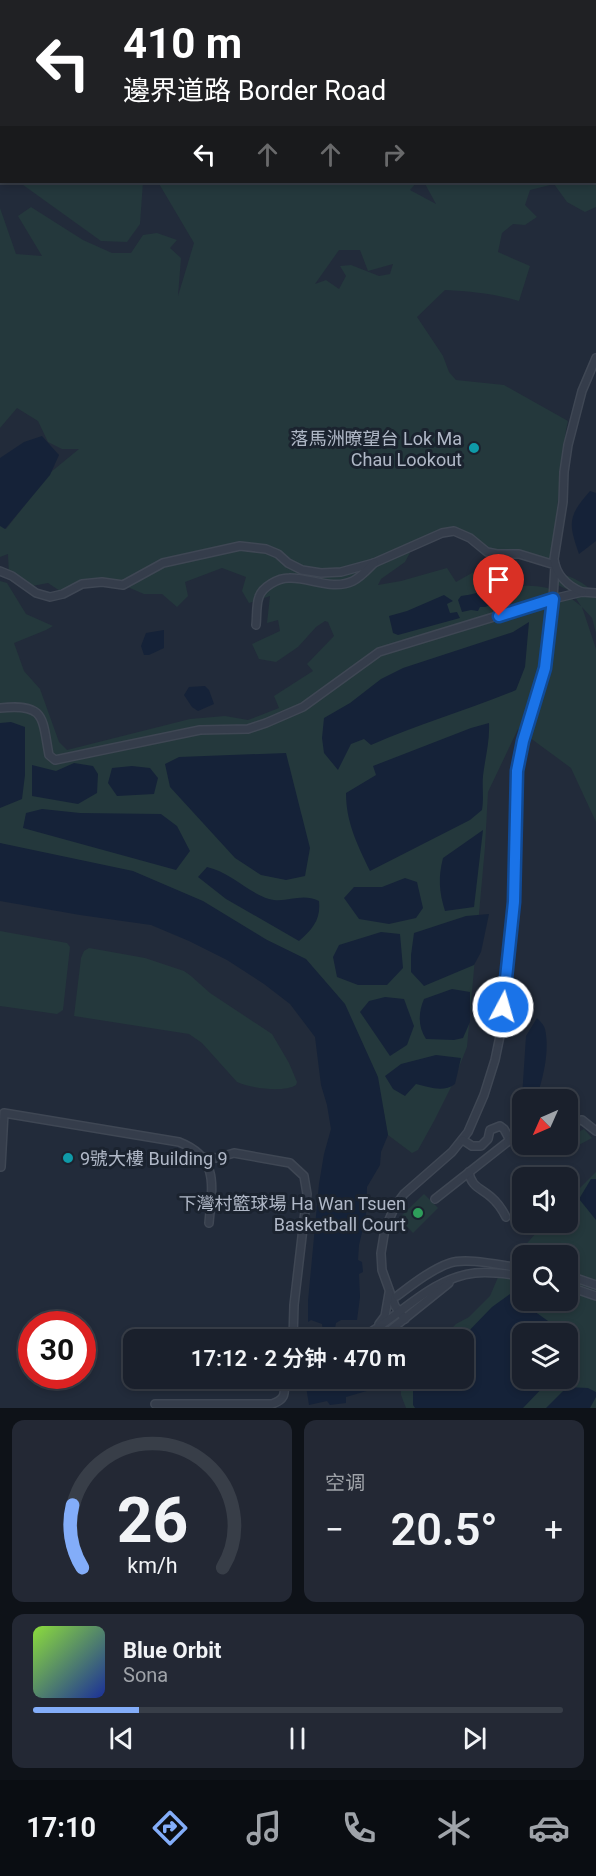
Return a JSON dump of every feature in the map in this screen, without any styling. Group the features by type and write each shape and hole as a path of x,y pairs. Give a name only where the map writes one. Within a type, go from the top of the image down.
{"street":[{"path":"403,1309 394,1306 382,1270 382,1242 385,1229 395,1206 404,1194 463,1140 475,1119 484,1095 501,1031 514,902 517,771 523,741 545,668 568,445 582,391 596,358"},
{"path":"0,571 12,576 36,593 50,597 63,594 82,584 102,582 123,585 163,564 240,546 266,549 302,570 321,573 341,572 374,562 442,533 454,531 462,533 487,552 519,554 555,566 567,583 582,592"},
{"path":"256,625 259,596 266,587 276,581 288,578 318,583 345,583 358,577 374,562"},
{"path":"0,708 24,707 39,713 49,755 55,759 200,730 248,729 303,707 379,652 553,599 582,592 596,593"},
{"path":"1,1167 4,1113 179,1142 196,1150 203,1157 212,1176 209,1223"},
{"path":"578,1121 582,1120 596,1131"},
{"path":"435,1199 510,1140 500,1126 489,1130 488,1139 481,1146 472,1146 463,1140"},
{"path":"203,1157 216,1158 234,1154 290,1163 304,1176 307,1186 293,1329"},
{"path":"469,1172 470,1178 478,1189 489,1195 500,1206 506,1217"},
{"path":"397,1296 450,1263 464,1261 512,1267"},
{"path":"375,1329 421,1296 462,1275 484,1272 512,1274"},
{"path":"392,1329 453,1279"},
{"path":"578,1279 596,1285"},
{"path":"387,1283 408,1317"},
{"path":"375,1329 385,1316 389,1293 387,1283"},
{"path":"578,1290 596,1296"},
{"path":"155,1404 272,1404 281,1401 284,1389"}],"green space":[{"path":"20,183 143,183 140,224 127,242 101,241"},
{"path":"159,183 416,183 410,190 436,204 425,183 596,183 596,207 585,212 567,202 554,184 530,190 525,205 537,217 525,225 513,224 502,233 498,252 530,266 519,301 483,293 445,290 417,317 456,380 504,385 568,421 551,562 516,551 488,549 455,528 414,545 405,562 381,579 378,585 447,568 456,582 480,569 492,568 517,579 518,586 551,589 581,606 571,591 553,583 558,573 569,576 596,594 596,633 592,618 582,607 596,649 596,822 571,768 518,729 488,792 467,1047 434,1121 418,1150 412,1153 388,1135 376,1073 301,957 267,940 0,843 0,581 7,583 26,614 53,626 14,643 24,671 40,689 59,742 67,750 190,719 225,716 248,720 279,708 274,696 313,671 307,664 334,636 328,622 325,621 316,627 298,647 276,662 259,659 252,644 280,631 278,620 267,623 270,596 249,603 242,591 246,577 222,568 185,582 188,596 177,607 162,594 144,594 123,585 99,579 68,592 60,591 48,583 27,587 9,575 8,554 0,557 0,524 6,529 51,472 79,449 62,449 48,442 38,421 17,408 0,428 0,208 16,254 42,256 18,216 31,207 83,240 112,253 131,253 143,235 157,233 177,240 170,248 181,258 178,296 194,243","holes":["339,250 360,250 368,271 393,264 390,274 379,276 351,265 340,266 346,276 339,289 326,280 315,284"]},
{"path":"0,931 67,943 70,947 63,1010 57,1014 0,1006"},
{"path":"89,948 145,958 184,971 210,993 272,1034 289,1063 297,1082 296,1085 284,1089 267,1089 237,1082 202,1043 189,1034 74,1016 81,958 84,951"},
{"path":"584,1129 592,1138 578,1145 578,1132"},
{"path":"596,1172 596,1408 406,1408 401,1389 474,1389 474,1329 451,1329 469,1317 490,1296 499,1275 512,1260 512,1311 578,1311 578,1245 526,1245 536,1233 578,1233 578,1190"},
{"name":"下灣村籃球場 Ha Wan Tsuen Basketball Court","path":"424,1194 438,1208 413,1233 399,1218"}],"water":[{"path":"42,436 59,455 50,475 5,529 0,526 0,458 24,442"},
{"path":"590,491 596,493 596,541 579,554 573,535 572,520 577,507"},
{"path":"503,574 517,579 519,589 515,597 480,607 478,611 462,612 458,600 461,596 484,590"},
{"path":"444,595 453,601 447,604 450,613 457,612 460,618 398,635 393,633 389,616"},
{"path":"529,622 525,667 516,690 371,745 364,739 351,744 338,770 324,753 322,738 324,718 350,703 381,679 403,668 513,632"},
{"path":"164,630 164,648 144,655 141,646 146,633"},
{"path":"205,686 214,704 198,711 192,707 184,695 189,687"},
{"path":"11,722 25,727 25,775 22,799 0,808 0,723"},
{"path":"489,723 482,810 470,820 370,871 350,823 346,793 376,775 373,766"},
{"path":"286,753 310,848 305,876 286,880 261,875 235,858 170,787 165,764 179,757"},
{"path":"74,763 93,766 98,774 97,793 78,804 32,796 32,765 56,771"},
{"path":"132,766 150,768 158,778 154,794 117,796 108,783 112,768"},
{"path":"42,809 80,813 161,814 177,826 190,851 176,870 23,828 26,813"},
{"path":"483,830 474,907 445,911 440,885 443,858"},
{"path":"0,843 133,871 203,901 267,940 306,959 345,1004 378,1077 388,1135 381,1152 380,1165 367,1187 366,1216 359,1245 358,1260 362,1262 363,1272 359,1274 360,1297 357,1320 341,1320 336,1323 335,1329 323,1329 322,1324 311,1320 308,1322 319,1184 331,1129 321,1085 315,1037 290,1004 227,960 151,925 0,901"},
{"path":"207,867 223,873 269,899 306,898 319,901 319,913 315,923 299,941 226,899 198,877"},
{"path":"405,878 417,882 423,908 416,918 389,924 359,919 344,898 354,887 382,887"},
{"path":"489,914 481,952 474,965 424,986 411,972 414,933 466,916"},
{"path":"381,932 400,934 403,968 387,985 358,985 337,977 333,957 339,945"},
{"path":"452,989 470,992 470,1022 463,1038 426,1039 421,1030 420,1020 424,999"},
{"path":"385,997 404,999 414,1026 407,1045 390,1056 360,1012 369,1001"},
{"path":"537,1018 545,1029 547,1046 539,1089 523,1089 526,1036"},
{"path":"436,1055 461,1058 455,1084 450,1087 436,1088 416,1084 405,1096 393,1089 385,1076 401,1064"},
{"path":"591,1179 596,1179 596,1220 579,1199"},
{"path":"510,1294 512,1295 512,1311 534,1311 551,1323 512,1323 512,1389 541,1389 523,1408 415,1408 413,1389 474,1389 474,1329 471,1329 492,1307"},
{"path":"588,1388 596,1392 590,1408 546,1408 565,1389"},
{"path":"306,1389 370,1389 346,1397 346,1403 330,1405 327,1401 309,1405"}],"place":[{"name":"落馬洲暸望台 Lok Ma Chau Lookout","path":"474,448"},
{"name":"9號大樓 Building 9","path":"68,1158"},
{"name":"下灣村籃球場 Ha Wan Tsuen Basketball Court","path":"418,1213"}],"route":[{"path":"499,616 553,599 545,668 523,741 517,771 515,789 516,871 503,1007"}]}
